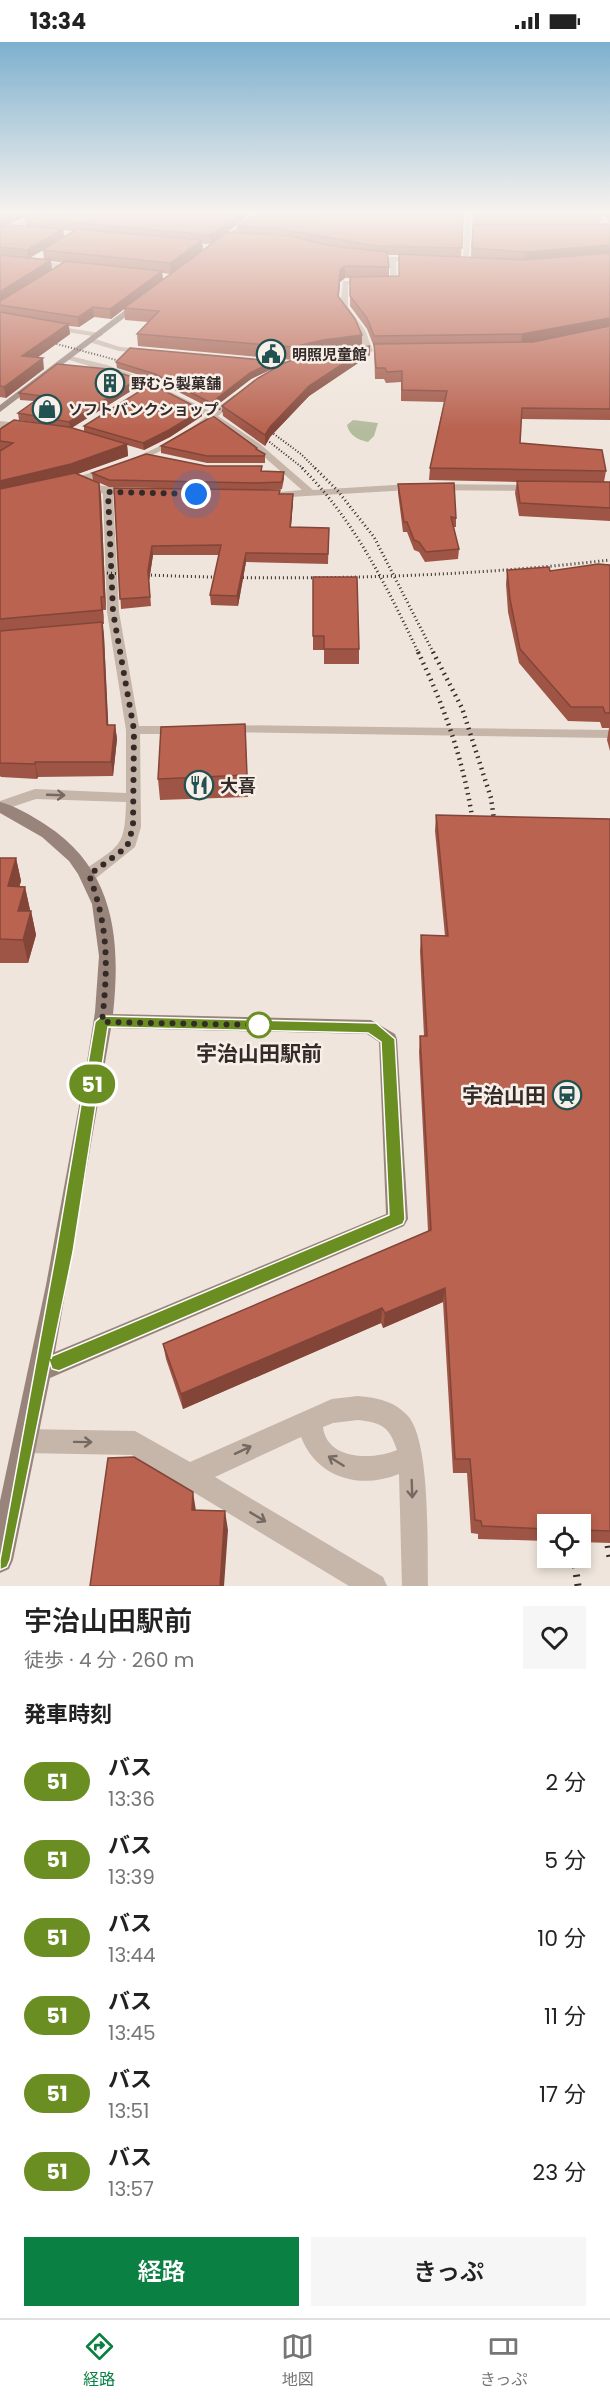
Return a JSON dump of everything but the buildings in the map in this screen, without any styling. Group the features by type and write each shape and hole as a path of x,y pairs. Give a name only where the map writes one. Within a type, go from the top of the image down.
{"street":[{"path":"344,285 342,299 344,307 361,330 369,351"},
{"path":"0,409 147,298"},
{"path":"44,326 95,337 119,349 159,352"},
{"path":"69,357 151,384 215,415 286,468 311,493"},
{"path":"248,360 293,364"},
{"path":"275,372 304,362"},
{"path":"141,391 151,384"},
{"path":"57,485 80,480 143,455 195,429 249,389"},
{"path":"0,424 41,429"},
{"path":"129,452 164,459"},
{"path":"264,468 286,468"},
{"path":"80,480 108,492 147,493"},
{"path":"256,495 410,487 551,488"},
{"path":"89,875 127,847 133,827 134,730 109,629 108,492"},
{"path":"134,730 191,729"},
{"path":"214,729 610,734"},
{"path":"0,806 35,794 133,798"},
{"path":"0,806 27,819 58,840 89,875 100,905 106,945 107,975 102,1022 64,1252 0,1560"},
{"path":"41,1370 397,1219 388,1039 371,1027 102,1022"},
{"path":"190,1475 332,1411 358,1408 383,1411 401,1426 411,1456 415,1586"},
{"path":"310,1420 310,1432 314,1443 345,1467 378,1469 411,1456"},
{"path":"25,1441 135,1443 374,1586"}],"green space":[{"path":"353,420 378,423 374,436 368,442 357,438 350,432 347,425"}],"railway":[{"path":"42,340 135,365"},
{"path":"201,399 238,419"},
{"path":"259,423 301,454 337,490 374,537 394,576"},
{"path":"267,440 304,469"},
{"path":"302,468 338,509 380,576"},
{"path":"394,576 480,572 610,560"},
{"path":"87,572 283,578 380,576"},
{"path":"380,576 419,654"},
{"path":"380,576 394,576"},
{"path":"394,576 434,654"},
{"path":"418,652 454,739 466,784 474,831"},
{"path":"433,652 462,708 491,798 496,834"},
{"path":"605,1528 610,1557"},
{"path":"576,1568 578,1586"}],"bus line":[{"name":"51","path":"0,1560 64,1252 102,1022 371,1027 388,1039 397,1219 59,1362"}],"place":[{"name":"明照児童館","path":"271,354"},
{"name":"野むら製菓舗","path":"110,383"},
{"name":"ソフトバンクショップ","path":"47,409"},
{"name":"大喜","path":"199,785"},
{"name":"宇治山田駅前","path":"259,1025"},
{"name":"宇治山田","path":"567,1095"}],"route":[{"path":"196,494 108,492 113,612 134,730 133,827 127,847 89,875 100,905 106,945 107,975 102,1022 259,1025"}]}
